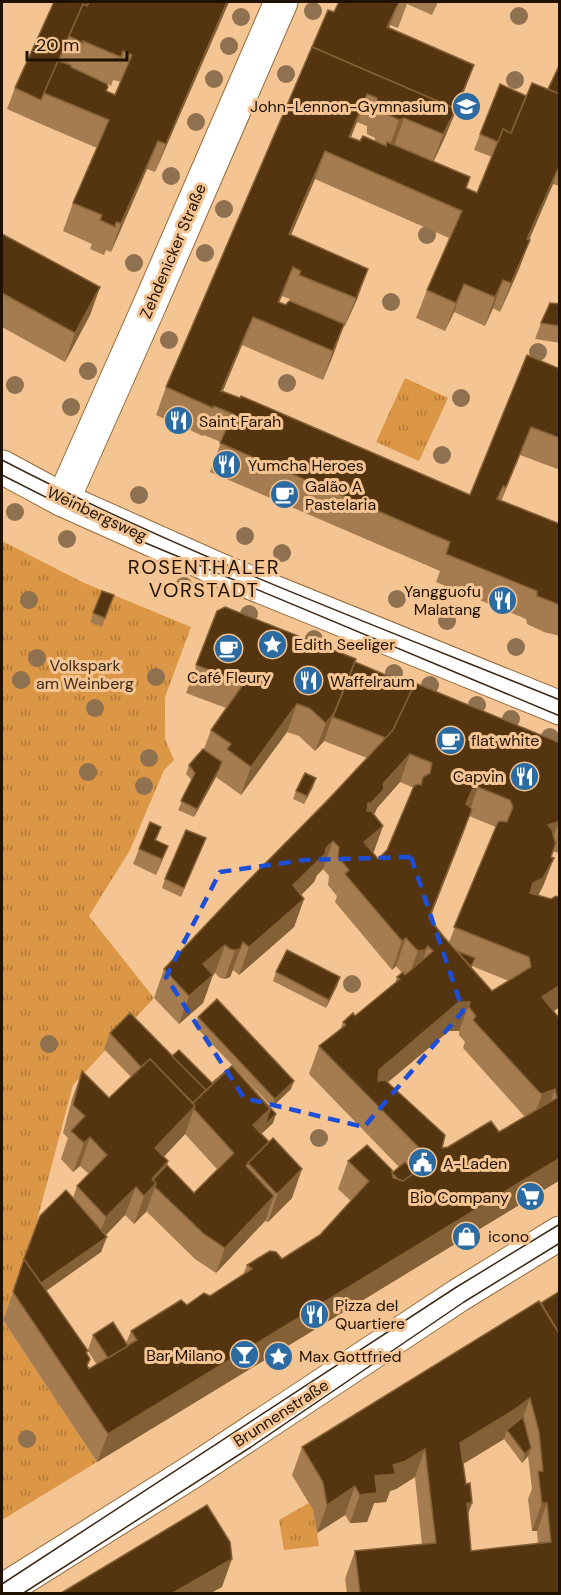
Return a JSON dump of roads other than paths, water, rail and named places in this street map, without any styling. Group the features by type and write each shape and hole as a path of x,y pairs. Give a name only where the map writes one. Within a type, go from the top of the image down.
{"street":[{"name":"Zehdenicker Straße","path":"63,500 282,2"},
{"name":"Weinbergsweg","path":"2,467 63,500 222,571 560,708"},
{"name":"Brunnenstraße","path":"2,1591 193,1471 459,1295 560,1233"}],"tram line":[{"path":"2,460 208,557 560,700"},
{"path":"2,475 77,513 148,544 560,716"},
{"path":"2,1584 455,1288 560,1224"},
{"path":"22,1594 251,1447 464,1302 560,1243"}],"place":[{"name":"John-Lennon-Gymnasium","path":"467,106"},
{"name":"Saint Farah","path":"178,421"},
{"name":"Yumcha Heroes","path":"227,465"},
{"name":"Galão A Pastelaria","path":"284,495"},
{"name":"Yangguofu Malatang","path":"502,600"},
{"name":"Edith Seeliger","path":"273,644"},
{"name":"Café Fleury","path":"229,649"},
{"name":"Waffelraum","path":"309,681"},
{"name":"flat white","path":"450,740"},
{"name":"Capvin","path":"525,776"},
{"name":"A-Laden","path":"422,1163"},
{"name":"Bio Company","path":"530,1197"},
{"name":"icono","path":"467,1236"},
{"name":"Pizza del Quartiere","path":"314,1314"},
{"name":"Bar Milano","path":"244,1355"},
{"name":"Max Gottfried","path":"278,1356"}],"district":[{"name":"ROSENTHALER VORSTADT","path":"204,578"}],"park label":[{"name":"Volkspark am Weinberg","path":"85,674"}]}
